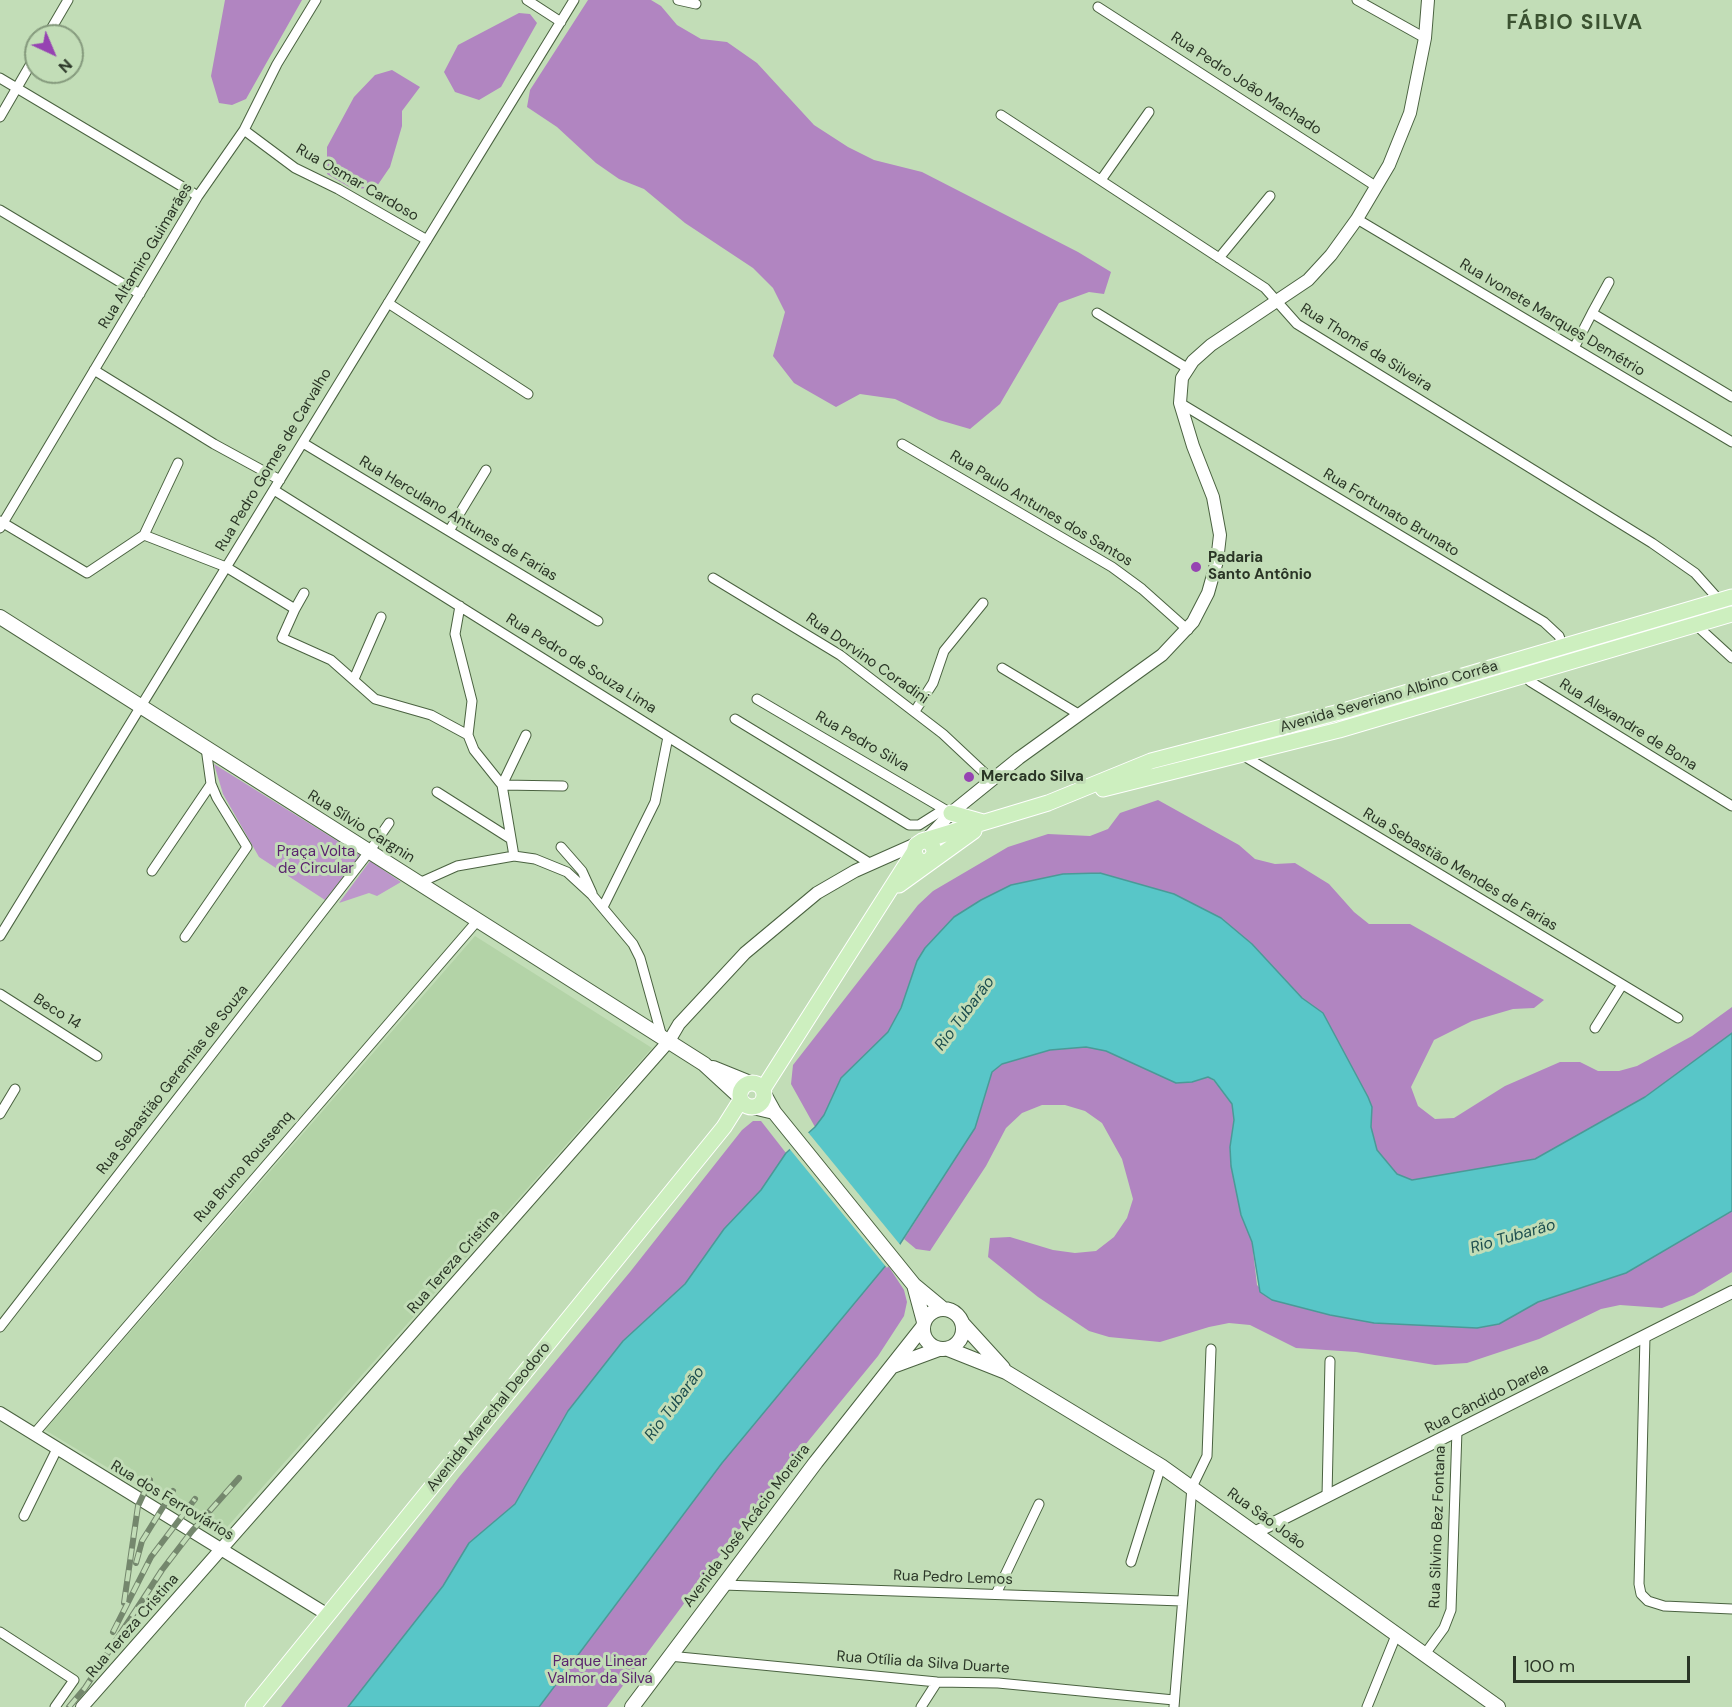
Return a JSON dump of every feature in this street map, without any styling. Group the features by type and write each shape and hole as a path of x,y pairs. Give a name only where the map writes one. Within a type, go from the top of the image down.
{"main road":[{"path":"1696,625 1726,599"},
{"name":"Avenida Severiano Albino Corrêa","path":"919,845 1048,802 1151,761 1373,703 1726,599"},
{"name":"Avenida Severiano Albino Corrêa","path":"1048,802 1376,719 1732,615"},
{"name":"Rua Sílvio Cargnin","path":"0,617 704,1064 758,1087"},
{"path":"1373,703 1376,719"},
{"path":"951,813 986,823"},
{"name":"Avenida Severiano Albino Corrêa","path":"930,860 986,823"},
{"path":"758,1087 820,1004 883,900 919,845 935,849 930,860 883,900"},
{"name":"Rua Sílvio Cargnin","path":"704,1064 746,1103"},
{"path":"746,1103 743,1087 758,1087"},
{"path":"746,1103 763,1101 758,1087"},
{"path":"758,1087 777,1116 910,1280 943,1309 955,1313 962,1323 963,1330 959,1342 891,1367"},
{"path":"746,1103 777,1116"},
{"name":"Avenida Marechal Deodoro","path":"253,1707 724,1127 746,1103"},
{"path":"910,1280 925,1339 943,1349"},
{"path":"923,1325 932,1312 943,1309"},
{"name":"Rua São João","path":"962,1323 1006,1372"},
{"name":"Avenida José Acácio Moreira","path":"632,1707 923,1325"},
{"name":"Rua São João","path":"943,1349 1006,1372 1161,1466 1498,1707"}],"street":[{"path":"54,24 68,0"},
{"name":"Rua Altamiro Guimarães","path":"1,524 198,196 244,130 277,64 316,0"},
{"path":"527,0 561,21"},
{"name":"Rua Pedro Gomes de Carvalho","path":"0,936 574,0"},
{"path":"678,0 696,4"},
{"path":"1357,0 1425,38"},
{"path":"919,845 951,813 992,780 1162,655 1188,630 1208,593 1217,561 1220,535 1213,497 1180,404 1182,378 1187,368 1211,345 1277,302 1318,270 1357,219 1377,187 1397,147 1410,113 1425,38 1428,0"},
{"name":"Rua Pedro João Machado","path":"1098,7 1377,187"},
{"path":"0,117 24,76"},
{"path":"0,78 198,196"},
{"path":"1101,180 1149,112"},
{"name":"Rua Thomé da Silveira","path":"1001,115 1265,288 1297,324 1652,543 1695,573 1726,599"},
{"name":"Rua Osmar Cardoso","path":"244,130 301,171 338,189 427,240"},
{"path":"1219,258 1270,196"},
{"path":"0,210 140,294"},
{"name":"Rua Ivonete Marques Demétrio","path":"1357,219 1732,442"},
{"path":"1574,348 1609,282"},
{"path":"388,303 528,394"},
{"path":"1097,313 1187,368"},
{"path":"1592,313 1732,397"},
{"path":"94,370 214,444 280,480"},
{"name":"Rua Fortunato Brunato","path":"1180,404 1544,622 1559,636 1569,663"},
{"name":"Rua Herculano Antunes de Farias","path":"303,443 598,621"},
{"name":"Rua Paulo Antunes dos Santos","path":"902,444 1112,567 1142,589 1188,630"},
{"path":"1,524 87,573 144,535 178,463"},
{"path":"449,531 486,470"},
{"name":"Rua Pedro de Souza Lima","path":"274,489 871,864"},
{"path":"144,535 226,567 295,609"},
{"name":"Rua Dorvino Coradini","path":"713,578 819,641 915,711 992,780"},
{"path":"304,593 282,638 321,654 354,679 375,699 431,716 468,735"},
{"path":"915,711 933,683 944,651 983,603"},
{"path":"460,606 455,634 472,701 468,735 474,750 502,785 514,856"},
{"path":"354,679 381,617"},
{"path":"1696,625 1732,658"},
{"path":"1518,660 1524,676"},
{"path":"1002,668 1080,715"},
{"name":"Rua Alexandre de Bona","path":"1524,676 1732,806"},
{"name":"Rua Pedro Silva","path":"757,699 928,797 951,813"},
{"path":"735,719 909,825 919,825 938,813 951,813"},
{"path":"502,785 526,735"},
{"path":"603,907 655,802 668,737"},
{"path":"1235,739 1240,755"},
{"path":"185,936 247,847 211,784 206,748"},
{"name":"Rua Sebastião Mendes de Farias","path":"1240,755 1678,1018"},
{"path":"152,872 211,784"},
{"path":"502,785 563,786"},
{"path":"437,792 511,839"},
{"name":"Rua Sebastião Geremias de Souza","path":"0,1327 369,852 389,823"},
{"name":"Rua Tereza Cristina","path":"82,1707 665,1039 766,934 817,893 871,864 919,845"},
{"path":"561,847 582,871 592,895"},
{"path":"419,883 457,866 514,856 535,859 567,872 603,907 640,958 665,1039"},
{"name":"Rua Bruno Roussenq","path":"34,1434 478,921"},
{"path":"1595,1028 1622,985"},
{"name":"Beco 14","path":"0,994 97,1056"},
{"path":"0,1114 15,1089"},
{"name":"Rua Cândido Darela","path":"1256,1532 1732,1292"},
{"path":"1645,1336 1639,1584 1641,1594 1648,1601 1664,1606 1732,1609"},
{"path":"1174,1704 1192,1487 1207,1456 1210,1348"},
{"path":"1327,1496 1330,1361"},
{"name":"Rua dos Ferroviários","path":"0,1414 328,1615"},
{"name":"Rua Silvino Bez Fontana","path":"1425,1654 1444,1628 1450,1610 1457,1430"},
{"path":"24,1516 57,1449"},
{"path":"1131,1562 1161,1466"},
{"path":"996,1594 1039,1504"},
{"name":"Rua Pedro Lemos","path":"723,1585 1182,1601"},
{"name":"Rua Tereza Cristina","path":"0,1632 74,1680 55,1707"},
{"path":"1367,1707 1397,1634"},
{"name":"Rua Otília da Silva Duarte","path":"669,1656 937,1682 998,1683 1174,1704"},
{"path":"921,1707 937,1682"}],"shaded area":[{"path":"475,936 652,1048 220,1535 45,1430"}],"green space":[{"path":"225,0 302,0 246,99 232,105 219,103 211,76"},
{"path":"588,0 651,0 661,6 677,25 701,39 727,42 757,63 814,125 848,147 874,160 922,172 1078,252 1111,272 1104,294 1089,292 1059,303 1000,404 970,429 939,420 895,399 860,394 836,407 794,383 773,356 785,312 773,288 753,268 685,223 644,189 619,179 596,163 557,127 527,107 530,90"},
{"path":"519,13 530,14 537,23 501,87 479,100 455,92 444,72 458,45"},
{"path":"392,70 420,87 402,111 402,126 390,167 375,189 351,188 327,174 327,147 354,97 375,75"},
{"name":"Praça Volta de Circular","path":"214,764 360,855 325,900 259,857 223,794"},
{"path":"1158,800 1239,845 1255,859 1275,864 1295,863 1329,884 1354,912 1369,924 1410,924 1544,1000 1534,1008 1513,1009 1472,1021 1434,1040 1411,1087 1418,1106 1435,1119 1454,1118 1505,1086 1560,1062 1580,1062 1598,1071 1619,1071 1637,1066 1692,1036 1732,1007 1732,1033 1645,1097 1535,1159 1413,1180 1397,1175 1377,1150 1371,1127 1372,1107 1323,1013 1302,998 1252,944 1221,918 1174,894 1100,873 981,900 954,917 925,948 917,961 901,1008 888,1032 841,1078 824,1115 815,1127 791,1084 793,1065 918,905 933,891 1008,847 1048,834 1090,836 1108,829 1120,813"},
{"path":"370,861 401,882 377,896 369,893 339,903"},
{"path":"1086,1047 1106,1051 1192,1082 1208,1077 1214,1081 1232,1104 1234,1120 1230,1147 1231,1166 1241,1215 1252,1242 1257,1285 1272,1300 1330,1315 1375,1323 1499,1324 1538,1302 1626,1273 1732,1211 1732,1272 1694,1295 1662,1308 1620,1305 1601,1309 1539,1339 1467,1363 1435,1365 1356,1352 1296,1348 1250,1325 1229,1323 1160,1342 1109,1337 1089,1331 1038,1297 988,1257 990,1238 1010,1237 1053,1250 1075,1253 1096,1251 1114,1237 1127,1218 1133,1199 1122,1159 1102,1123 1085,1111 1065,1105 1042,1105 1022,1113 1006,1128 986,1166 930,1251 916,1249 904,1239 975,1128 992,1072 1002,1064 1050,1050"},
{"path":"753,1121 761,1121 786,1153 761,1190 724,1229 685,1284 623,1341 568,1411 515,1504 469,1543 443,1586 348,1707 281,1707 459,1477 630,1272 742,1130"},
{"name":"Parque Linear Valmor da Silva","path":"887,1264 904,1290 907,1302 904,1316 878,1356 773,1484 607,1707 539,1707 722,1463"}],"water":[{"name":"Rio Tubarão","path":"1100,873 1174,894 1221,918 1252,944 1302,998 1323,1013 1372,1107 1371,1127 1377,1150 1397,1174 1412,1180 1535,1159 1645,1097 1732,1033 1732,1211 1626,1273 1538,1302 1499,1324 1477,1328 1374,1323 1330,1315 1272,1300 1260,1292 1252,1242 1241,1215 1231,1166 1230,1147 1234,1120 1232,1104 1214,1080 1208,1077 1192,1082 1176,1083 1106,1051 1086,1047 1050,1050 1002,1064 992,1072 975,1128 887,1264 722,1463 539,1707 348,1707 443,1586 469,1543 515,1504 568,1411 623,1341 685,1284 724,1229 761,1190 786,1153 815,1127 824,1115 841,1078 888,1032 901,1008 917,961 925,948 954,917 1011,885 1063,874"}],"pier":[{"path":"807,1131 902,1247 887,1268 788,1147"}],"railway":[{"path":"69,1707 85,1688 162,1570 192,1531 239,1478"},
{"path":"124,1603 138,1506 150,1480"},
{"path":"136,1563 142,1541 173,1491"},
{"path":"113,1632 151,1557 195,1499"}],"place":[{"name":"Padaria Santo Antônio","path":"1196,567"},
{"name":"Mercado Silva","path":"969,777"}],"district":[{"name":"FÁBIO SILVA","path":"1575,23"}]}
